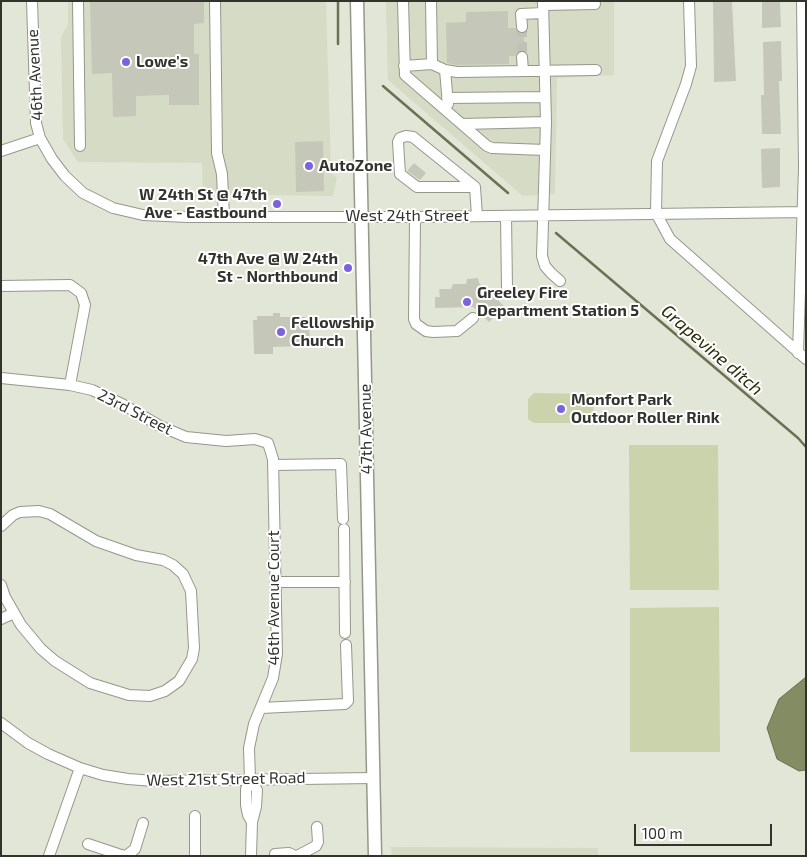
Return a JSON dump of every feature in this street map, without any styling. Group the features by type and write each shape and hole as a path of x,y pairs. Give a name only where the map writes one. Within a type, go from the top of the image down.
{"main road":[{"name":"47th Avenue","path":"357,1 375,856"}],"street":[{"name":"46th Avenue","path":"1,151 40,138 36,123 32,1"},
{"path":"78,1 80,146"},
{"path":"215,1 217,153 222,174 224,217"},
{"path":"403,1 404,66 406,75 492,148 545,150"},
{"path":"431,1 432,64"},
{"path":"689,1 690,66 686,84 656,161 656,214 670,239 802,356"},
{"path":"802,1 804,212 802,356"},
{"path":"522,27 521,14 543,6 595,4"},
{"path":"543,6 546,122 542,256 544,266 560,281"},
{"path":"522,57 523,72"},
{"path":"404,66 432,64 444,70 457,72 596,70"},
{"path":"444,70 449,112"},
{"path":"447,98 546,97"},
{"path":"462,124 546,122"},
{"path":"475,188 417,187 400,174 398,142 400,138 413,136 475,188 477,216"},
{"name":"West 24th Street","path":"40,138 52,159 65,176 83,193 113,208 143,215 415,217 804,212"},
{"path":"506,216 507,288"},
{"path":"415,217 414,319 416,324 426,331 457,332 472,318"},
{"path":"1,286 70,285 81,293 85,305 70,385"},
{"name":"23rd Street","path":"1,378 70,385 92,390 122,404 160,426 186,437 226,441 255,439 268,443"},
{"name":"46th Avenue Court","path":"251,856 252,822 246,805 246,788 250,780 249,748 254,724 273,678 277,654 273,459 268,443"},
{"path":"273,465 341,464 344,524 345,633"},
{"path":"1,526 13,515 20,512 39,511 50,514 96,541 127,552 163,560 173,565 183,574 191,590 194,648 192,659 179,681 173,687 158,694 140,696 110,690 90,683 55,661 26,632 14,613 1,585"},
{"path":"276,582 345,582"},
{"path":"1,619 14,613"},
{"path":"261,708 345,704 348,701 346,645"},
{"path":"1,723 35,747 80,768 49,856"},
{"name":"West 21st Street Road","path":"80,768 102,775 154,781 373,778"},
{"path":"195,816 196,856"},
{"path":"88,844 126,856 135,849 143,823"},
{"path":"275,854 289,853 296,856 316,846 318,842 317,827"}],"shaded area":[{"path":"68,1 326,1 331,172 337,178 333,196 203,194 202,163 78,162 63,139 61,37 68,24"},
{"path":"386,1 614,1 614,75 557,78 555,194 523,196 388,80"},
{"name":"Monfort Park Outdoor Roller Rink","path":"534,393 589,394 594,399 593,419 588,423 534,423 528,419 528,399"},
{"path":"629,445 718,445 719,590 630,590"},
{"path":"719,607 720,752 630,752 630,608"},
{"path":"806,677 806,770 799,771 777,759 767,728 779,699"},
{"path":"391,847 598,848 598,856 392,856"}],"building":[{"name":"Lowe's","path":"90,1 204,1 204,23 194,24 194,54 199,54 199,105 169,105 169,95 136,96 136,116 113,117 112,73 92,74"},
{"path":"713,1 732,1 736,81 714,82"},
{"path":"762,1 780,1 781,27 762,28"},
{"path":"508,11 508,28 515,28 519,33 524,34 524,51 518,52 515,56 509,56 509,64 457,65 447,63 446,23 466,22 466,12"},
{"path":"781,41 782,81 779,81 781,134 762,134 761,95 764,95 763,42"},
{"name":"AutoZone","path":"323,141 324,191 296,192 295,142"},
{"path":"780,148 780,187 762,188 761,149"},
{"path":"414,163 426,173 420,180 407,171"},
{"name":"Greeley Fire Department Station 5","path":"478,278 479,283 504,306 489,322 473,307 435,308 435,297 440,297 439,289 451,289 453,284 466,284 467,279"},
{"name":"Fellowship Church","path":"273,313 280,313 280,317 305,317 309,327 310,338 306,346 273,347 273,354 254,354 253,320 257,320 257,316 273,316"}],"waterway":[{"name":"Grapevine ditch","path":"338,1 338,44"},
{"name":"Grapevine ditch","path":"383,86 508,193"},
{"name":"Grapevine ditch","path":"556,233 798,438 806,447"}],"tunnel":[{"path":"522,27 522,57"}],"place":[{"name":"Lowe's","path":"126,62"},
{"name":"AutoZone","path":"309,166"},
{"name":"W 24th St @ 47th Ave - Eastbound","path":"277,204"},
{"name":"47th Ave @ W 24th St - Northbound","path":"348,268"},
{"name":"Greeley Fire Department Station 5","path":"467,302"},
{"name":"Fellowship Church","path":"281,332"},
{"name":"Monfort Park Outdoor Roller Rink","path":"561,409"}]}
